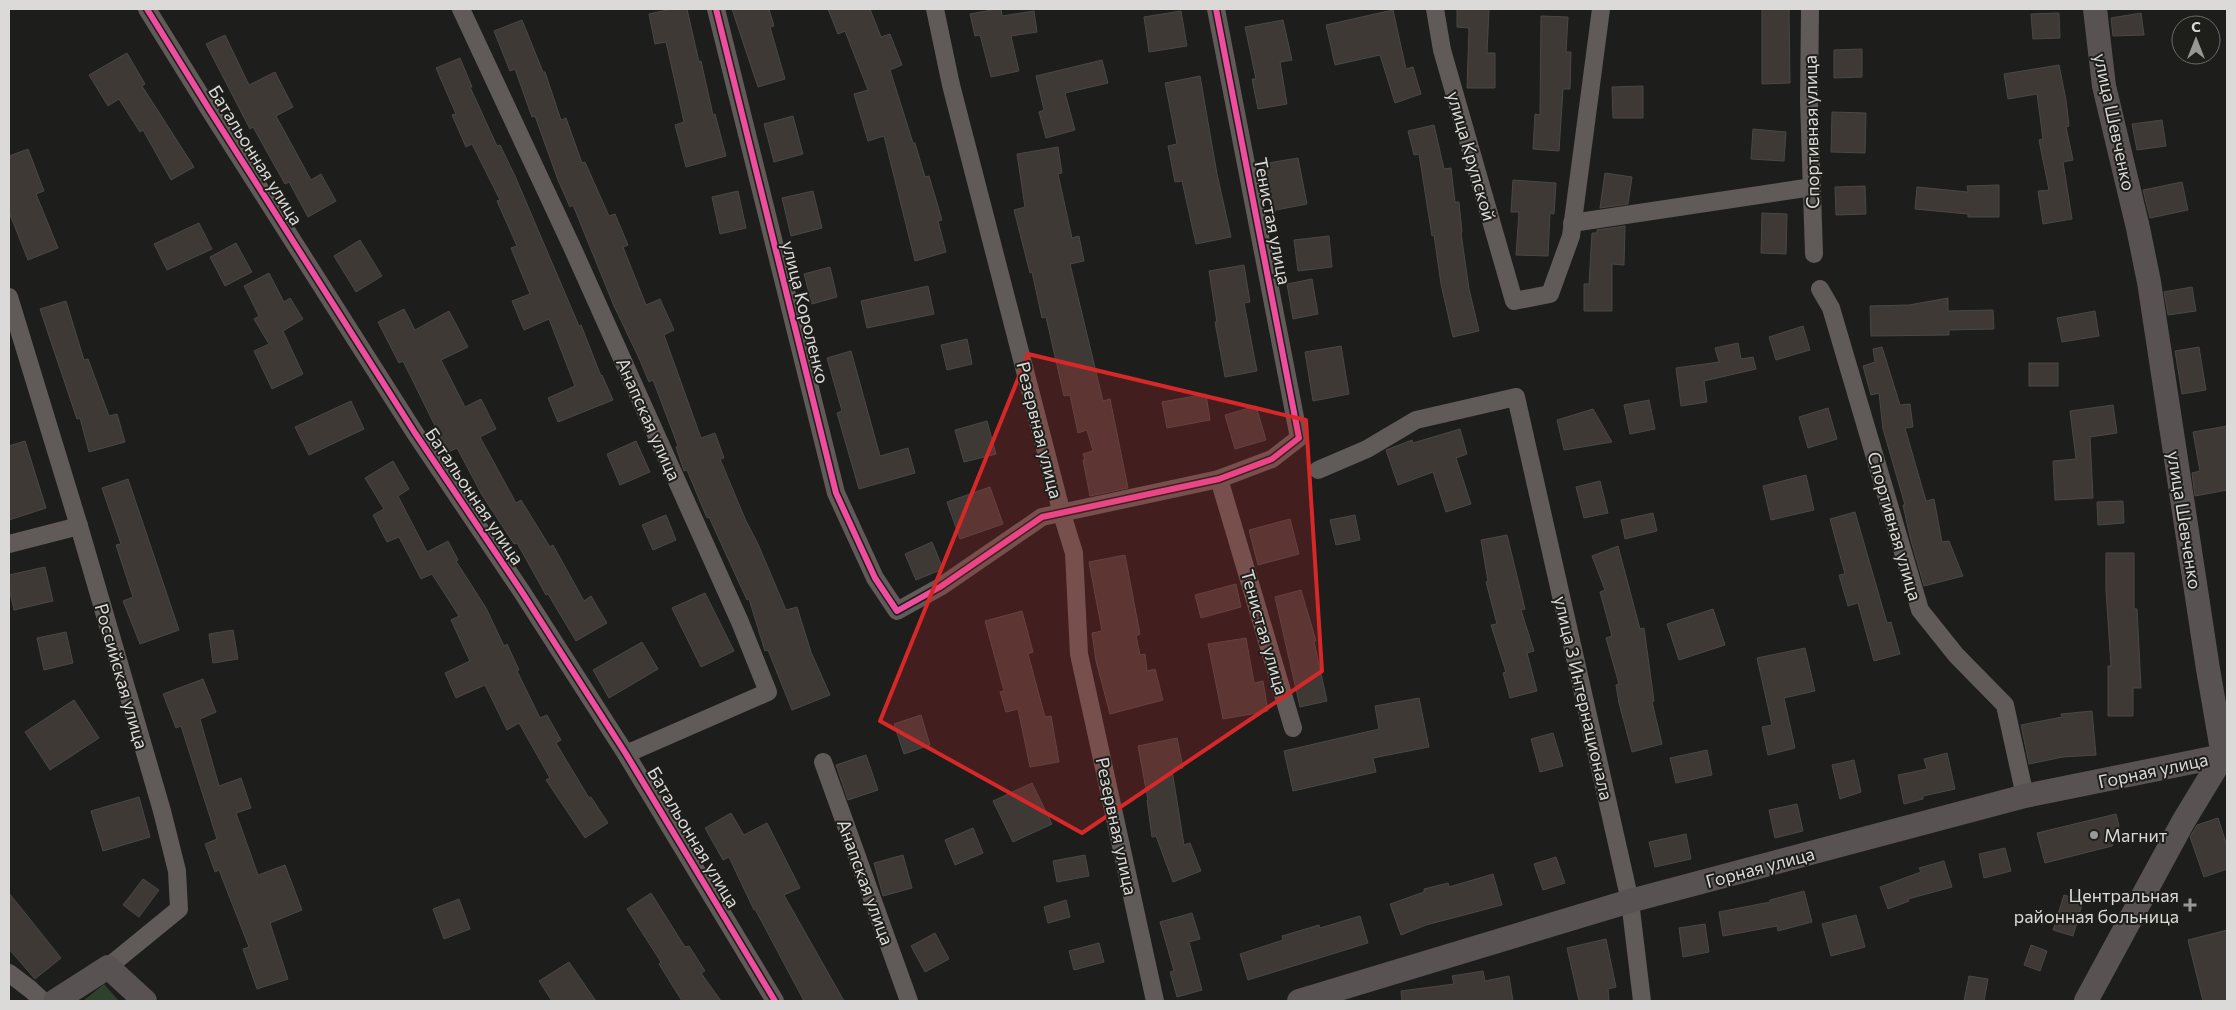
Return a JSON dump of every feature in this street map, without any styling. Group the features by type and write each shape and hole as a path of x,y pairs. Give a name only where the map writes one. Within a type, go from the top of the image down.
{"main road":[{"name":"улица Шевченко","path":"2095,9 2104,86 2149,282 2208,670 2225,755"},
{"name":"Горная улица","path":"1299,1001 1630,901 2025,796 2225,755"},
{"path":"2086,1001 2183,822 2225,755"},
{"name":"Российская улица","path":"55,1001 108,967"},
{"path":"108,967 145,1001"}],"street":[{"name":"Батальонная улица","path":"148,9 208,109 410,425 522,592 626,754 775,1001"},
{"name":"Анапская улица","path":"461,9 576,256 740,622 768,692 626,754"},
{"name":"улица Короленко","path":"716,9 836,493 875,578 897,611 940,588 1042,517 1062,514"},
{"name":"Резервная улица","path":"935,9 953,94 1062,514 1074,553 1079,654 1155,1001"},
{"name":"Тенистая улица","path":"1216,9 1299,438 1272,459 1219,479 1293,728"},
{"name":"улица Крупской","path":"1435,9 1442,50 1514,302 1550,294 1571,236 1572,223"},
{"path":"1601,9 1572,223 1812,187"},
{"name":"Спортивная улица","path":"1810,9 1809,101 1814,254"},
{"name":"Спортивная улица","path":"1820,288 1831,308 1920,610 1956,655 2004,705 2025,796"},
{"name":"Российская улица","path":"9,296 80,526 162,811 177,871 179,909 108,967"},
{"name":"улица 3 Интернационала","path":"1318,470 1367,449 1416,420 1516,398 1630,901 1642,1001"},
{"path":"1062,514 1219,479"},
{"path":"9,544 80,526"},
{"name":"Анапская улица","path":"823,762 909,1001"},
{"path":"9,973 30,988 43,1001"}],"highlighted area":[{"path":"1028,354 1306,420 1322,671 1082,833 880,721"}],"green space":[{"path":"104,984 119,1001 83,1001"}],"building":[{"path":"672,9 687,9 713,115 715,114 726,156 686,167 675,125 684,122 666,42 655,44 649,14"},
{"path":"732,9 769,9 774,26 770,27 785,79 758,87"},
{"path":"828,9 870,9 881,37 890,34 902,65 890,70 925,177 929,176 942,220 938,221 946,252 915,261 884,136 868,141 854,94 868,90 845,31 838,34"},
{"path":"1001,9 1002,16 1034,11 1037,32 1011,36 1019,71 991,77 980,35 975,36 970,14"},
{"path":"1457,9 1489,9 1487,53 1495,53 1495,88 1467,88 1469,28 1457,27"},
{"path":"1762,9 1789,9 1790,83 1762,84"},
{"path":"1393,10 1406,69 1413,67 1421,94 1395,103 1380,55 1335,65 1326,25"},
{"path":"1181,11 1187,46 1149,52 1144,17"},
{"path":"2059,13 2060,38 2033,39 2031,14"},
{"path":"2141,13 2144,35 2113,36 2111,18"},
{"path":"1541,16 1568,17 1566,52 1571,52 1570,89 1563,89 1559,151 1533,149 1535,114 1540,115"},
{"path":"522,20 543,72 545,72 561,120 566,118 582,163 585,162 609,216 615,214 628,245 623,247 646,305 660,299 674,330 664,335 701,438 715,433 724,458 720,459 746,521 758,544 786,610 797,607 811,652 830,695 792,710 768,650 765,651 749,599 747,600 709,517 707,518 687,470 684,471 676,447 678,446 653,380 649,382 614,306 573,205 570,207 558,180 535,116 532,117 515,69 510,71 494,31"},
{"path":"1283,20 1292,60 1280,62 1287,104 1258,109 1252,79 1256,79 1245,27"},
{"path":"225,35 249,85 275,72 293,107 276,116 311,180 321,174 336,201 308,217 289,182 285,184 253,127 250,129 206,44"},
{"path":"1862,49 1862,77 1834,78 1834,50"},
{"path":"127,53 145,84 142,86 194,167 171,180 143,130 140,132 119,99 108,106 89,75"},
{"path":"460,58 472,87 470,87 497,146 500,145 515,176 613,400 558,422 548,398 575,386 549,319 524,330 512,301 530,294 511,248 517,246 497,201 500,200 472,144 466,147 452,115 456,114 436,68"},
{"path":"1102,60 1108,83 1065,93 1075,130 1046,138 1039,112 1044,110 1036,76"},
{"path":"2059,65 2069,126 2066,127 2073,160 2063,162 2072,219 2043,224 2038,191 2049,190 2039,140 2043,139 2037,94 2008,99 2004,74"},
{"path":"1200,76 1217,174 1231,237 1196,244 1182,181 1175,182 1168,146 1177,144 1165,83"},
{"path":"1643,86 1643,118 1613,118 1612,87"},
{"path":"1832,112 1866,113 1865,153 1831,152"},
{"path":"793,116 803,154 774,162 764,124"},
{"path":"2162,120 2166,146 2137,150 2132,124"},
{"path":"1434,125 1444,169 1451,168 1455,202 1459,202 1461,233 1469,289 1479,331 1453,337 1441,284 1434,235 1432,236 1419,154 1414,155 1408,131"},
{"path":"1753,129 1786,132 1784,161 1751,159"},
{"path":"1058,147 1062,173 1058,174 1072,238 1079,236 1084,261 1070,264 1103,401 1110,399 1128,488 1090,496 1083,454 1093,451 1087,430 1078,433 1070,395 1064,396 1046,317 1042,318 1032,272 1030,273 1014,210 1025,207 1017,154"},
{"path":"28,149 44,191 36,194 58,248 28,260 9,212 9,156"},
{"path":"1298,158 1307,204 1271,211 1262,164"},
{"path":"1605,173 1632,177 1628,204 1600,208"},
{"path":"1513,180 1556,183 1554,214 1550,213 1548,256 1516,255 1519,212 1511,212"},
{"path":"2182,182 2188,210 2150,218 2143,190"},
{"path":"1999,185 1999,217 1968,217 1968,214 1915,209 1917,187 1968,192 1967,186"},
{"path":"1865,186 1866,214 1836,215 1835,187"},
{"path":"738,191 746,228 720,234 712,197"},
{"path":"813,191 822,228 791,236 782,198"},
{"path":"1762,213 1787,214 1786,254 1761,253"},
{"path":"199,223 212,249 167,270 154,244"},
{"path":"1625,226 1624,265 1612,264 1612,311 1584,311 1584,284 1589,284 1592,233 1597,233 1597,230"},
{"path":"1329,236 1332,267 1298,271 1294,240"},
{"path":"360,240 382,276 356,292 334,256"},
{"path":"236,243 252,272 225,286 210,257"},
{"path":"1244,265 1250,302 1244,303 1257,371 1225,377 1215,322 1217,322 1209,271"},
{"path":"830,267 837,297 812,304 804,274"},
{"path":"269,273 284,302 290,298 303,319 283,331 303,374 272,389 254,351 269,344 254,319 259,316 244,286"},
{"path":"1312,279 1318,314 1293,319 1287,284"},
{"path":"928,286 934,314 867,328 861,301"},
{"path":"2192,287 2196,311 2168,315 2164,292"},
{"path":"1948,298 1948,311 1993,310 1994,329 1949,330 1949,335 1871,336 1870,306 1909,305"},
{"path":"66,301 84,360 88,359 109,416 117,414 125,442 89,452 80,418 77,419 40,309"},
{"path":"404,309 415,330 449,311 468,347 441,360 465,407 481,399 496,429 480,437 516,503 521,500 550,547 553,545 584,601 591,596 607,623 576,641 548,594 546,595 517,543 514,544 482,495 457,448 448,452 403,361 399,363 378,322"},
{"path":"2095,311 2099,336 2062,342 2057,318"},
{"path":"1803,326 1810,350 1776,360 1769,337"},
{"path":"967,339 972,364 947,370 941,345"},
{"path":"1738,343 1741,359 1753,357 1756,369 1704,381 1707,402 1681,406 1676,368 1719,362 1715,348"},
{"path":"1341,346 1349,394 1313,401 1305,352"},
{"path":"1882,347 1900,405 1910,404 1913,427 1905,428 1926,501 1934,499 1942,542 1949,541 1963,576 1924,586 1910,537 1903,505 1905,505 1883,429 1879,393 1871,395 1863,366 1875,362 1873,349"},
{"path":"2199,347 2206,390 2182,394 2175,351"},
{"path":"851,351 880,456 908,448 915,473 859,489 837,413 842,411 827,358"},
{"path":"2029,363 2058,363 2058,386 2029,386"},
{"path":"1206,394 1210,420 1167,428 1162,402"},
{"path":"1649,400 1655,429 1630,434 1624,405"},
{"path":"351,401 364,429 309,455 295,427"},
{"path":"2113,405 2117,433 2090,437 2093,498 2055,500 2053,461 2076,459 2070,411"},
{"path":"1256,406 1266,440 1235,449 1225,415"},
{"path":"1828,408 1837,439 1808,448 1799,417"},
{"path":"1593,409 1612,442 1564,450 1557,420"},
{"path":"987,421 996,454 964,462 955,430"},
{"path":"2227,426 2227,490 2195,496 2192,473 2200,471 2193,432"},
{"path":"1460,429 1467,454 1456,458 1471,504 1446,512 1433,472 1398,485 1386,450 1412,440 1413,443"},
{"path":"25,441 46,508 9,520 9,446"},
{"path":"636,441 650,472 620,485 607,454"},
{"path":"393,461 409,489 398,496 427,552 448,541 458,560 456,561 486,608 504,646 507,644 519,670 517,671 540,718 547,715 561,740 556,743 589,798 591,797 608,823 585,838 546,780 550,778 519,723 507,730 485,685 456,698 445,673 470,661 451,620 459,616 432,574 421,579 399,537 387,542 373,515 384,509 365,478"},
{"path":"1806,475 1814,510 1771,520 1763,486"},
{"path":"128,479 179,630 140,644 123,601 133,597 116,545 121,544 102,488"},
{"path":"1600,481 1608,513 1584,518 1576,487"},
{"path":"990,487 1003,524 960,539 947,502"},
{"path":"2123,501 2124,523 2098,525 2097,502"},
{"path":"1855,512 1887,623 1891,622 1900,654 1874,661 1858,603 1848,606 1839,575 1845,574 1830,519"},
{"path":"1653,513 1657,531 1625,539 1621,520"},
{"path":"666,515 676,540 653,550 642,525"},
{"path":"1355,515 1360,540 1336,545 1330,520"},
{"path":"1290,519 1299,554 1258,565 1249,530"},
{"path":"1507,535 1525,609 1521,610 1534,651 1527,653 1537,691 1510,698 1503,673 1506,672 1491,625 1497,624 1486,582 1488,581 1481,540"},
{"path":"932,542 943,569 916,580 905,554"},
{"path":"1618,546 1640,629 1644,628 1654,701 1652,702 1662,744 1632,752 1619,703 1616,685 1619,684 1606,638 1612,636 1600,592 1605,590 1592,556"},
{"path":"2106,553 2134,553 2134,609 2137,609 2141,688 2133,688 2133,716 2108,716 2108,666 2111,666 2106,590"},
{"path":"1125,555 1140,634 1136,636 1140,655 1145,654 1147,671 1155,669 1163,700 1110,714 1096,661 1092,633 1102,631 1089,562"},
{"path":"45,567 53,601 14,610 9,587 9,575"},
{"path":"1236,584 1241,607 1201,618 1195,595"},
{"path":"1301,590 1316,641 1314,641 1327,701 1300,707 1275,597"},
{"path":"705,593 734,651 701,667 672,608"},
{"path":"1713,609 1725,645 1679,660 1667,624"},
{"path":"1022,611 1033,652 1028,654 1045,717 1051,716 1059,762 1030,767 1018,709 1006,712 1000,692 1004,691 985,621"},
{"path":"233,630 238,659 213,663 209,634"},
{"path":"66,632 73,663 44,670 37,638"},
{"path":"1246,638 1254,683 1263,681 1268,711 1223,719 1208,644"},
{"path":"642,642 658,669 609,698 593,670"},
{"path":"1805,648 1815,691 1784,698 1795,748 1768,755 1762,727 1772,725 1757,658"},
{"path":"203,679 216,712 200,719 219,786 241,778 251,808 236,813 258,875 285,865 302,910 270,923 288,979 257,989 243,949 249,947 219,870 215,872 205,844 217,839 181,726 176,728 163,694"},
{"path":"1419,698 1429,747 1373,758 1376,772 1293,791 1284,751 1379,729 1375,706"},
{"path":"74,700 99,738 50,770 25,732"},
{"path":"2092,711 2096,755 2063,757 2029,764 2021,725 2062,717 2061,714"},
{"path":"921,715 930,745 904,754 894,724"},
{"path":"1553,733 1563,766 1540,772 1531,739"},
{"path":"1177,738 1183,768 1172,770 1184,845 1190,843 1201,871 1173,882 1156,836 1152,837 1148,800 1138,746"},
{"path":"1707,750 1712,775 1676,783 1670,758"},
{"path":"1947,753 1955,789 1923,796 1923,799 1904,804 1898,775 1927,769 1924,759"},
{"path":"866,755 878,790 848,800 836,765"},
{"path":"1854,760 1861,792 1840,799 1832,765"},
{"path":"1032,783 1052,824 1013,842 993,801"},
{"path":"139,797 150,837 103,851 91,811"},
{"path":"1797,804 1803,831 1775,838 1769,810"},
{"path":"731,813 744,835 767,823 800,888 784,895 844,1001 804,1001 754,910 729,857 723,860 705,828"},
{"path":"2116,814 2119,826 2112,846 2045,863 2037,833"},
{"path":"2218,818 2227,846 2227,869 2204,877 2190,837 2197,825"},
{"path":"973,828 983,853 955,865 945,840"},
{"path":"1686,834 1691,859 1655,867 1649,842"},
{"path":"2005,848 2011,871 1984,878 1979,854"},
{"path":"903,855 912,888 883,896 874,863"},
{"path":"1085,855 1089,876 1057,882 1053,861"},
{"path":"1556,857 1565,883 1543,890 1534,864"},
{"path":"1944,861 1952,887 1908,899 1909,901 1888,909 1880,887 1921,872 1919,868"},
{"path":"1493,874 1502,905 1426,925 1401,935 1390,904 1424,892 1424,889 1448,883 1449,887"},
{"path":"143,879 159,890 139,917 123,905"},
{"path":"1804,891 1812,922 1778,931 1777,926 1723,936 1719,912 1770,902 1770,900"},
{"path":"9,893 61,958 35,979 9,949"},
{"path":"651,893 685,947 689,946 705,971 701,973 721,1001 682,1001 659,964 661,962 627,909"},
{"path":"2064,895 2083,901 2073,936 2053,930"},
{"path":"459,899 470,929 444,939 433,909"},
{"path":"1066,900 1070,917 1048,923 1044,907"},
{"path":"1192,913 1200,939 1189,942 1202,990 1177,997 1170,972 1174,971 1160,922"},
{"path":"1856,915 1865,947 1831,956 1822,924"},
{"path":"1360,916 1368,943 1248,980 1240,954 1283,940 1282,936 1319,925 1320,928"},
{"path":"1705,924 1709,952 1683,957 1679,928"},
{"path":"2227,930 2227,1001 2203,1001 2188,940"},
{"path":"935,933 949,959 925,972 911,946"},
{"path":"1606,939 1616,987 1608,989 1609,1001 1579,1001 1567,948"},
{"path":"1099,943 1104,962 1074,970 1069,951"},
{"path":"2031,945 2047,951 2040,971 2024,965"},
{"path":"569,962 596,1001 552,1001 539,981"},
{"path":"1483,971 1485,981 1509,976 1513,1001 1402,1001 1401,991 1454,984 1452,976"},
{"path":"1969,976 1988,979 1984,1001 1964,1001"}],"cycle path":[{"path":"147,9 415,433 522,592 626,754 775,1001"},
{"path":"716,9 836,493 875,578 897,611 940,587 1042,517 1219,479 1272,459 1299,438 1216,9"}],"place":[{"name":"Магнит","path":"2094,835"},
{"name":"Центральная районная больница","path":"2190,905"}]}
